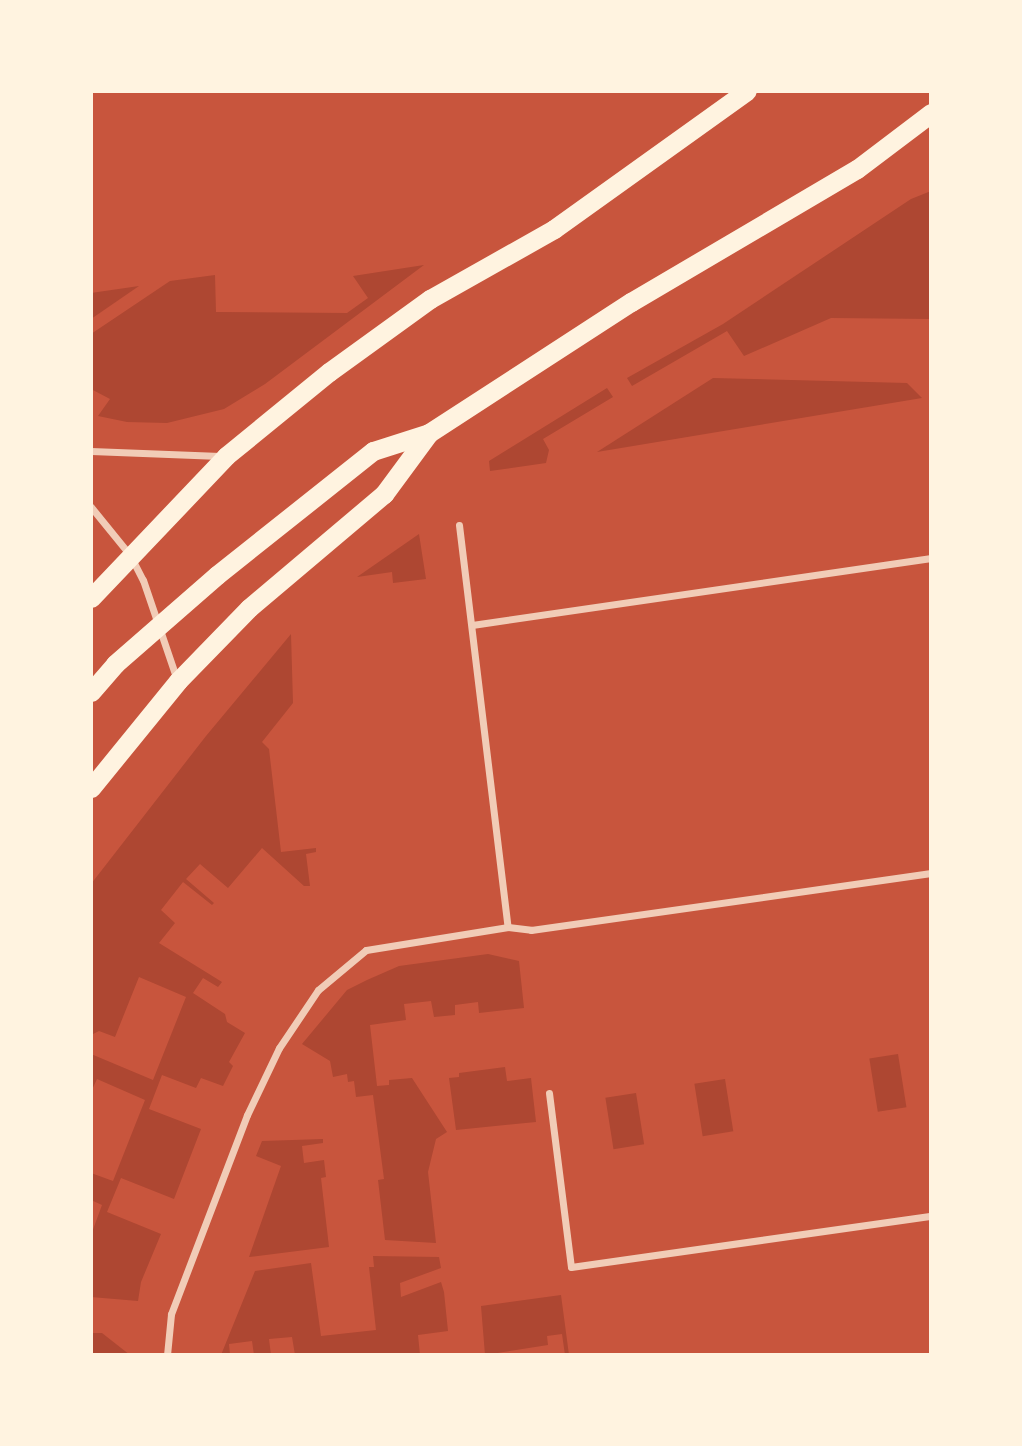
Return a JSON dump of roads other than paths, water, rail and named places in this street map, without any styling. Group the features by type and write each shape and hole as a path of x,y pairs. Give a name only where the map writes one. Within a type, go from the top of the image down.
{"highway":[{"path":"91,598 226,456 329,372 430,299 554,229 747,91"},
{"path":"91,692 116,664 159,624 373,451 429,433 631,302 857,169 931,113"},
{"path":"91,788 178,681 249,608 384,494 429,433"}],"street":[{"path":"91,451 226,456"},
{"path":"91,508 130,555 143,580 178,681"},
{"path":"459,525 508,927"},
{"path":"472,625 931,558"},
{"path":"167,1355 171,1314 247,1115 279,1048 318,990 366,950 508,927 531,930 931,873"},
{"path":"549,1093 570,1267 931,1216"}]}
